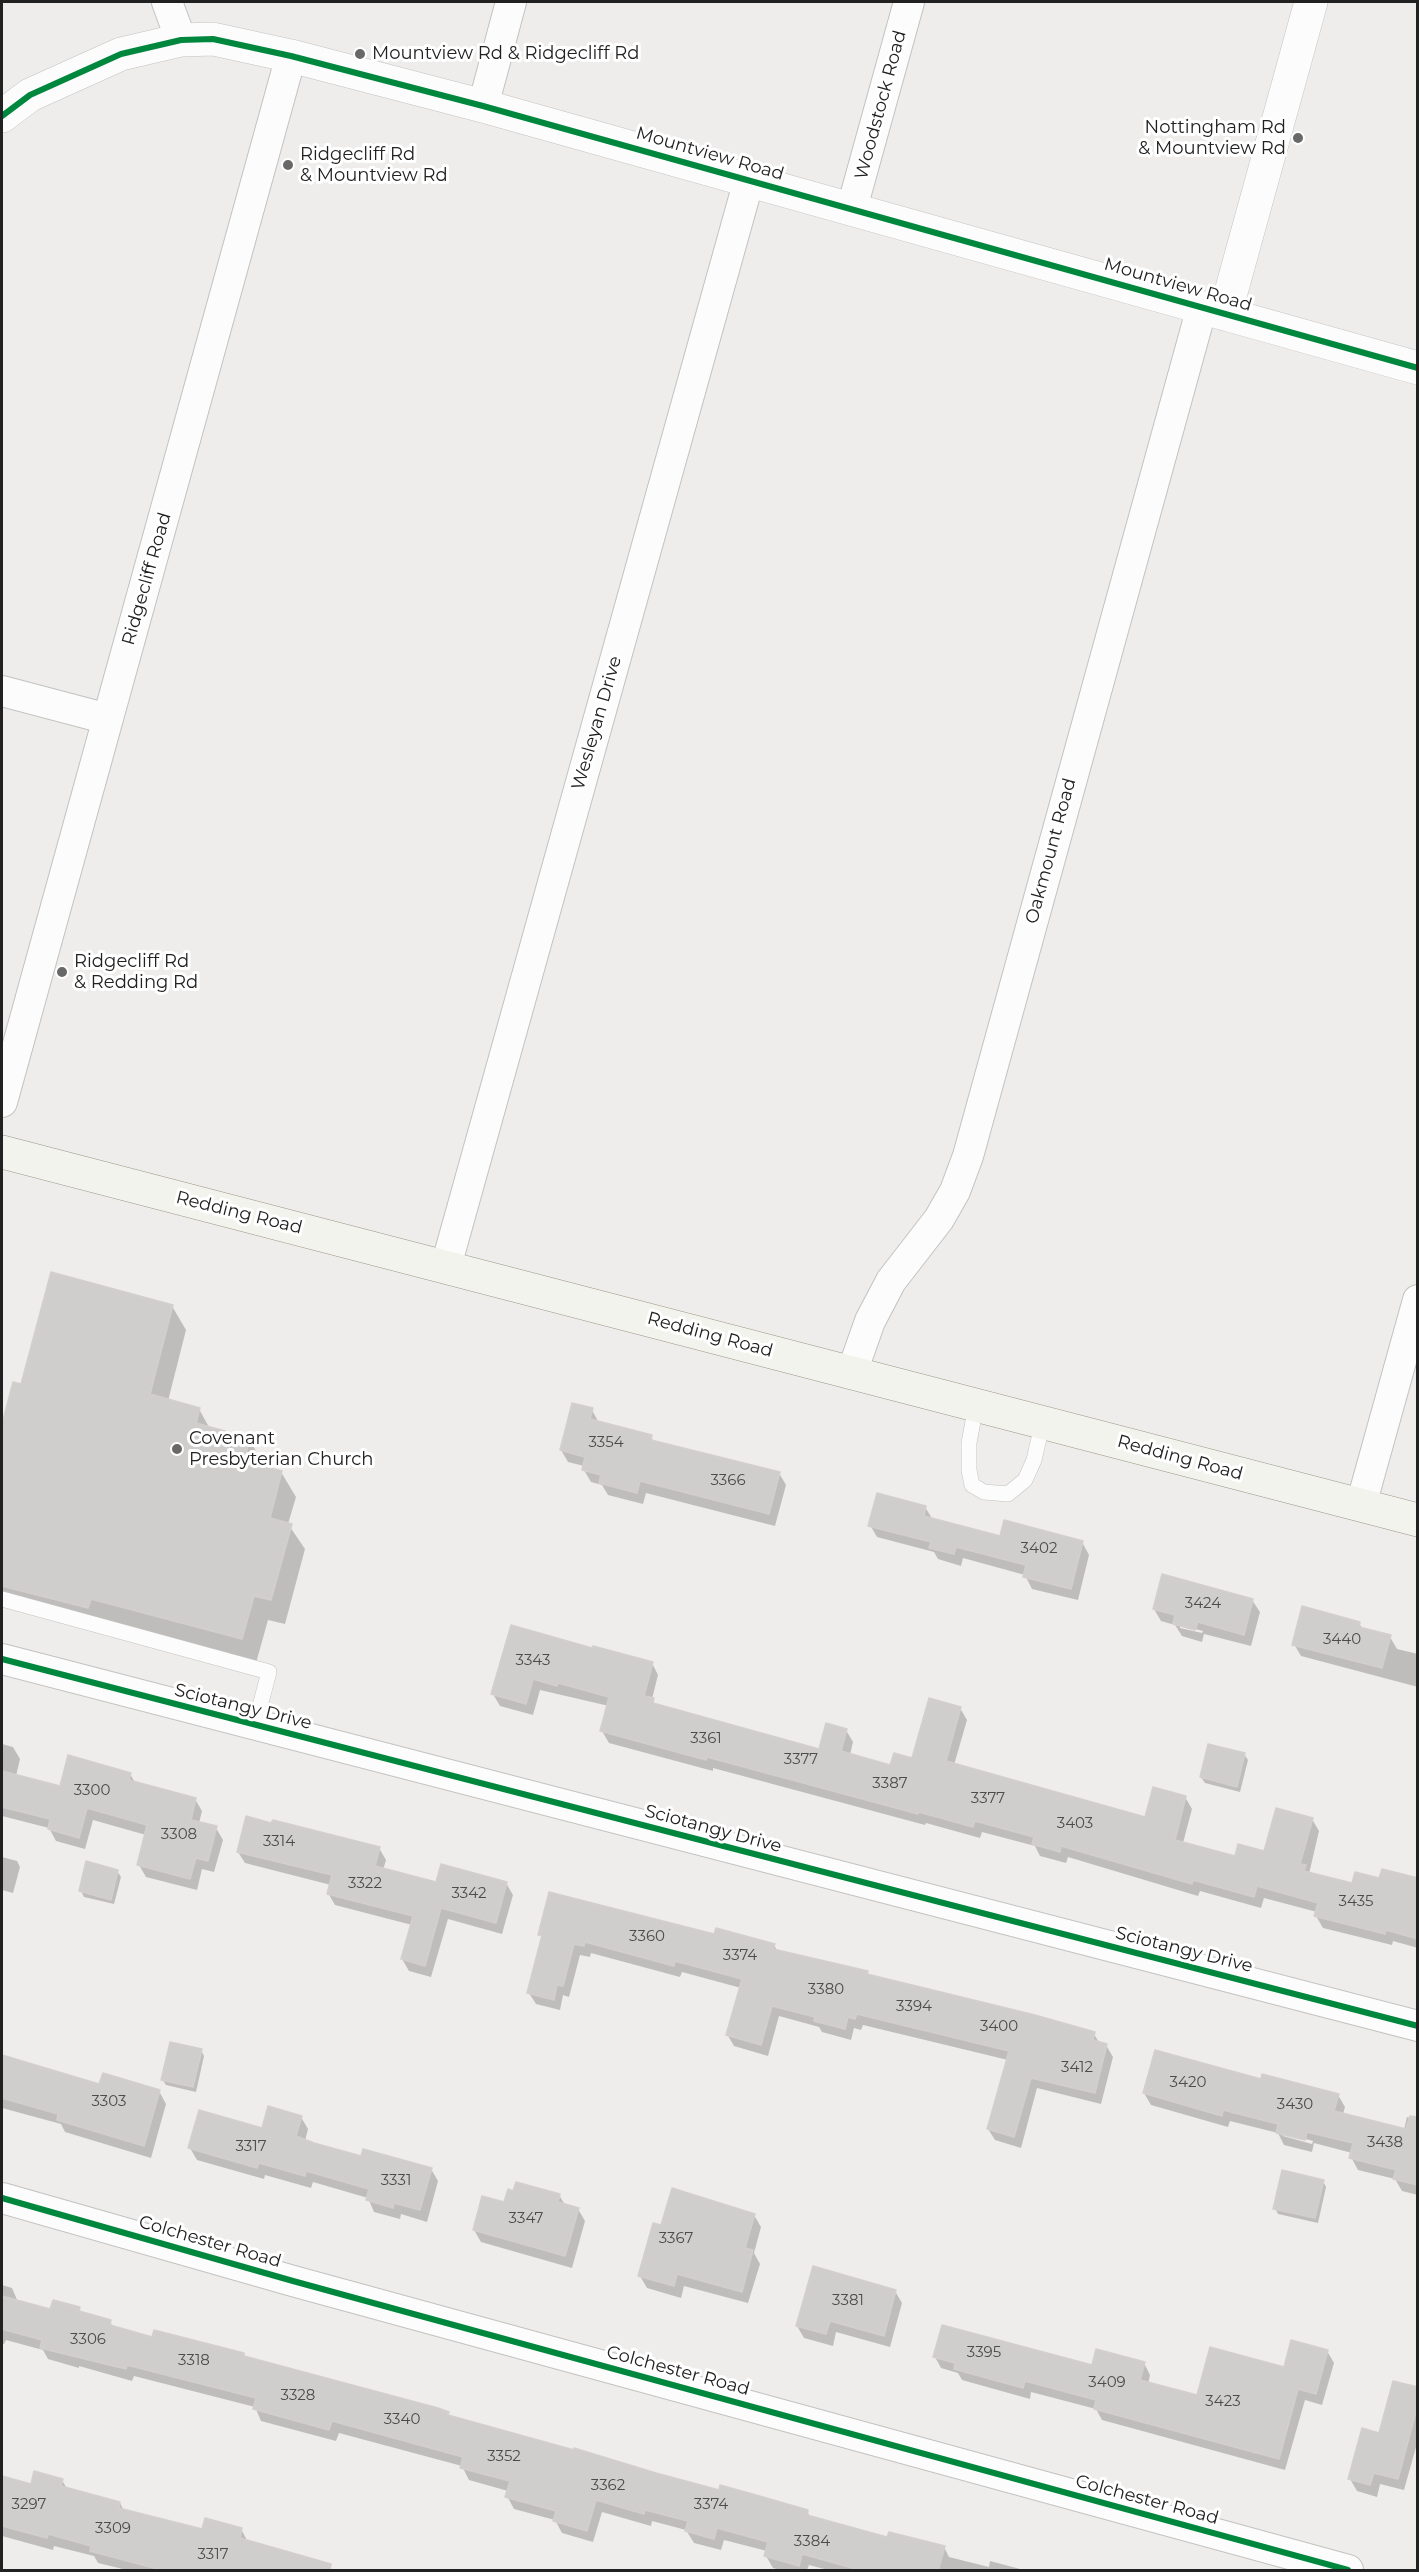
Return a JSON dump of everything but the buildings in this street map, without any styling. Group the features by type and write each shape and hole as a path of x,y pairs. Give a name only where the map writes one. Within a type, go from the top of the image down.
{"main road":[{"name":"Redding Road","path":"2,1152 1418,1520"}],"street":[{"path":"167,2 181,40"},
{"path":"483,106 512,2"},
{"name":"Woodstock Road","path":"852,208 909,2"},
{"path":"1214,311 1311,2"},
{"name":"Mountview Road","path":"2,116 30,95 121,54 181,40 213,39 291,56 483,106 1418,368"},
{"name":"Ridgecliff Road","path":"2,1102 291,56"},
{"name":"Wesleyan Drive","path":"446,1266 749,180"},
{"name":"Oakmount Road","path":"852,1372 870,1321 891,1281 939,1219 955,1191 968,1156 1214,311"},
{"path":"2,691 108,719"},
{"path":"1361,1505 1418,1300"},
{"name":"Sciotangy Drive","path":"2,1659 1418,2026"},
{"name":"Colchester Road","path":"2,2198 282,2278 1348,2571"}],"lane":[{"path":"976,1405 969,1443 969,1470 972,1485 984,1492 1008,1494 1025,1480 1034,1460 1043,1421"},
{"path":"2,1599 269,1672 255,1725"}],"cycle path":[{"path":"2,116 30,95 121,54 181,40 213,39 291,56 483,106 1418,368"},
{"path":"2,1659 1418,2026"},
{"path":"2,2198 293,2281 1348,2570"}],"place":[{"name":"Mountview Rd & Ridgecliff Rd","path":"360,54"},
{"name":"Nottingham Rd & Mountview Rd","path":"1298,138"},
{"name":"Ridgecliff Rd & Mountview Rd","path":"288,165"},
{"name":"Ridgecliff Rd & Redding Rd","path":"62,972"},
{"name":"Covenant Presbyterian Church","path":"177,1449"}]}
